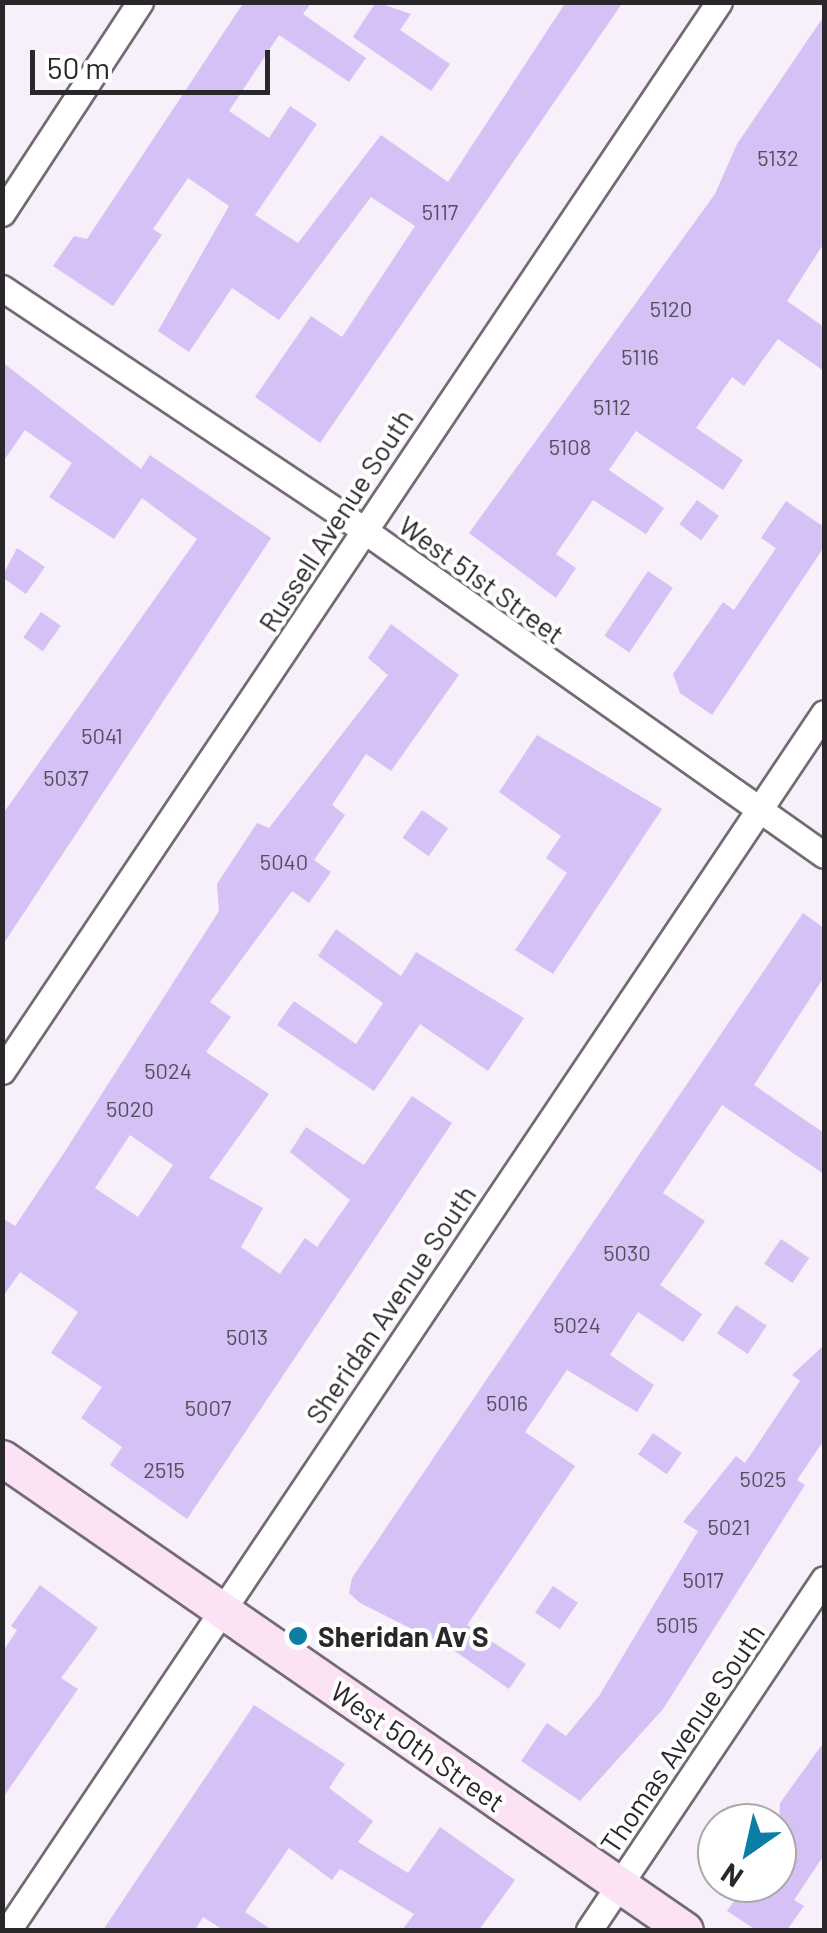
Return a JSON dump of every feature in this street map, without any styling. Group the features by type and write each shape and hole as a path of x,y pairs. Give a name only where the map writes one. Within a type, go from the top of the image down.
{"main road":[{"name":"West 50th Street","path":"2,1458 686,1930"}],"street":[{"path":"2,212 140,2"},
{"name":"Russell Avenue South","path":"2,1072 718,2"},
{"name":"West 51st Street","path":"2,288 364,530 824,855"},
{"name":"Sheridan Avenue South","path":"8,1930 220,1608 824,712"},
{"name":"Thomas Avenue South","path":"590,1930 824,1579"}],"building":[{"path":"244,2 312,2 303,14 366,58 349,82 279,35 229,111 269,138 290,106 317,124 255,215 298,243 381,135 448,182 566,2 623,2 320,443 255,397 311,316 342,337 415,226 371,197 279,320 232,288 189,352 158,331 229,206 188,178 153,229 162,235 113,306 53,266 74,236 87,239"},
{"path":"376,2 411,14 400,30 450,64 431,91 353,37"},
{"path":"824,16 824,243 787,301 824,327 824,371 778,339 744,386 732,377 696,428 743,460 723,490 636,431 609,470 664,508 646,534 593,500 556,554 576,568 556,598 469,533 715,194 737,144"},
{"path":"2,362 141,469 150,455 271,538 2,946 2,815 197,539 142,498 114,539 49,497 72,463 25,430 2,463"},
{"path":"697,500 719,516 701,540 679,524"},
{"path":"786,501 824,527 824,547 712,715 680,693 673,674 723,602 734,610 776,548 761,538"},
{"path":"17,548 45,567 26,594 2,577"},
{"path":"648,571 673,588 629,652 604,636"},
{"path":"41,612 61,626 43,651 23,637"},
{"path":"391,624 459,675 391,771 366,754 332,805 345,815 314,860 331,872 309,903 292,891 210,1002 231,1017 206,1052 269,1094 209,1178 263,1208 241,1247 280,1274 305,1238 317,1247 350,1200 290,1152 306,1127 364,1165 412,1096 452,1123 187,1519 110,1465 122,1447 81,1418 102,1387 51,1353 78,1312 20,1272 2,1298 2,1218 15,1226 60,1159 219,911 217,884 257,823 269,828 388,675 368,658","holes":["130,1135 173,1165 138,1217 95,1188"]},
{"path":"537,735 662,809 553,974 515,950 567,873 546,858 561,836 499,792"},
{"path":"422,810 448,828 429,856 402,838"},
{"path":"803,913 824,928 824,977 754,1085 824,1133 824,1174 722,1105 663,1193 705,1221 660,1285 702,1314 683,1342 638,1312 610,1355 654,1385 637,1412 567,1370 525,1432 575,1466 467,1625 526,1664 509,1689 452,1649 360,1603 349,1593 352,1578"},
{"path":"336,929 401,976 416,952 524,1018 488,1071 420,1024 374,1091 277,1025 294,1001 356,1044 383,1003 318,956"},
{"path":"781,1239 809,1258 792,1283 764,1264"},
{"path":"736,1305 767,1326 748,1354 717,1333"},
{"path":"824,1345 824,1440 797,1480 805,1485 663,1709 580,1801 521,1761 547,1723 566,1736 599,1696 698,1531 683,1522 736,1456 745,1463 800,1381 792,1375"},
{"path":"653,1433 682,1453 667,1474 638,1454"},
{"path":"40,1585 98,1628 61,1678 78,1689 2,1799 2,1653 17,1630 11,1626"},
{"path":"553,1586 578,1603 560,1629 535,1613"},
{"path":"254,1705 345,1764 329,1788 373,1821 358,1842 408,1873 440,1827 515,1880 479,1930 402,1930 414,1914 340,1869 332,1880 289,1848 245,1912 272,1930 223,1930 203,1917 195,1930 103,1930"},
{"path":"824,1742 824,1855 797,1896 797,1803 780,1803"},
{"path":"797,1902 804,1906 787,1930 756,1930 727,1911 733,1903"}],"place":[{"name":"Sheridan Av S","path":"298,1636"}]}
